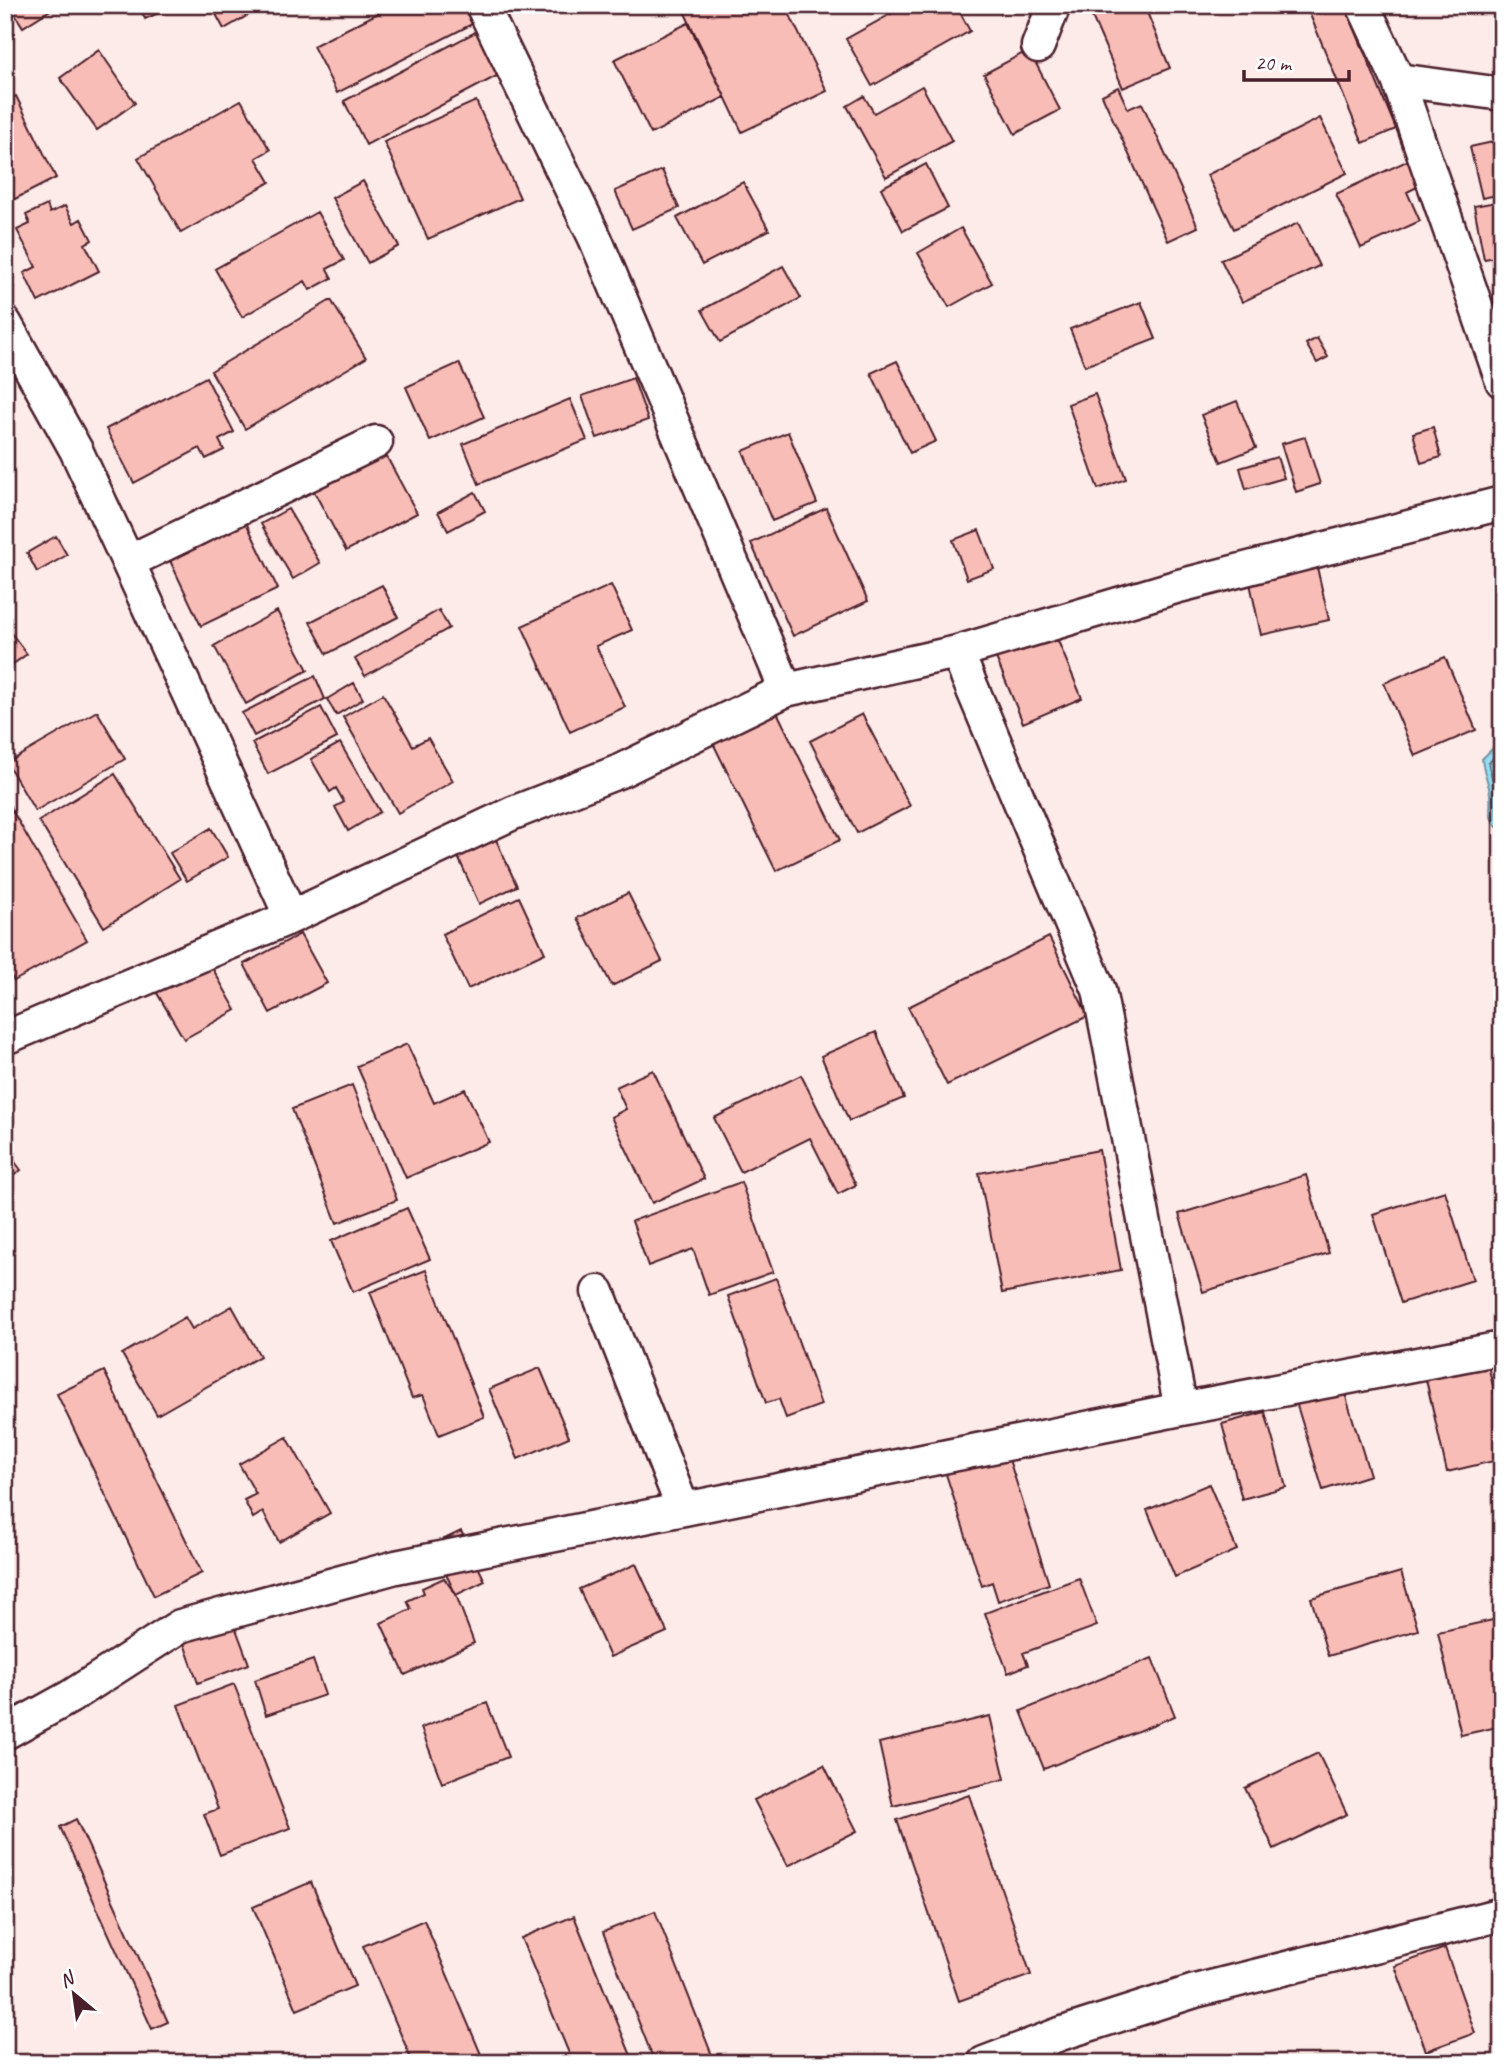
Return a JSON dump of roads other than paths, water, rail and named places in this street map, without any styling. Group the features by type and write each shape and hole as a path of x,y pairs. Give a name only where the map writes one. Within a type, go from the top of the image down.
{"street":[{"path":"482,5 595,238 786,690"},
{"path":"1038,46 1054,5"},
{"path":"1363,5 1398,80 1502,381"},
{"path":"1398,80 1502,94"},
{"path":"5,323 76,450 291,917"},
{"path":"128,562 376,442"},
{"path":"5,1038 291,917 513,813 620,771 786,690 957,652 1179,586 1502,503"},
{"path":"957,652 1099,990 1181,1409"},
{"path":"598,1292 683,1509"},
{"path":"5,1733 70,1697 180,1626 396,1567 1181,1409 1502,1348"},
{"path":"984,2063 1060,2034 1195,1991 1502,1914"}],"water":[{"path":"1495,746 1502,747 1502,827 1497,827 1492,818 1482,759"}]}
